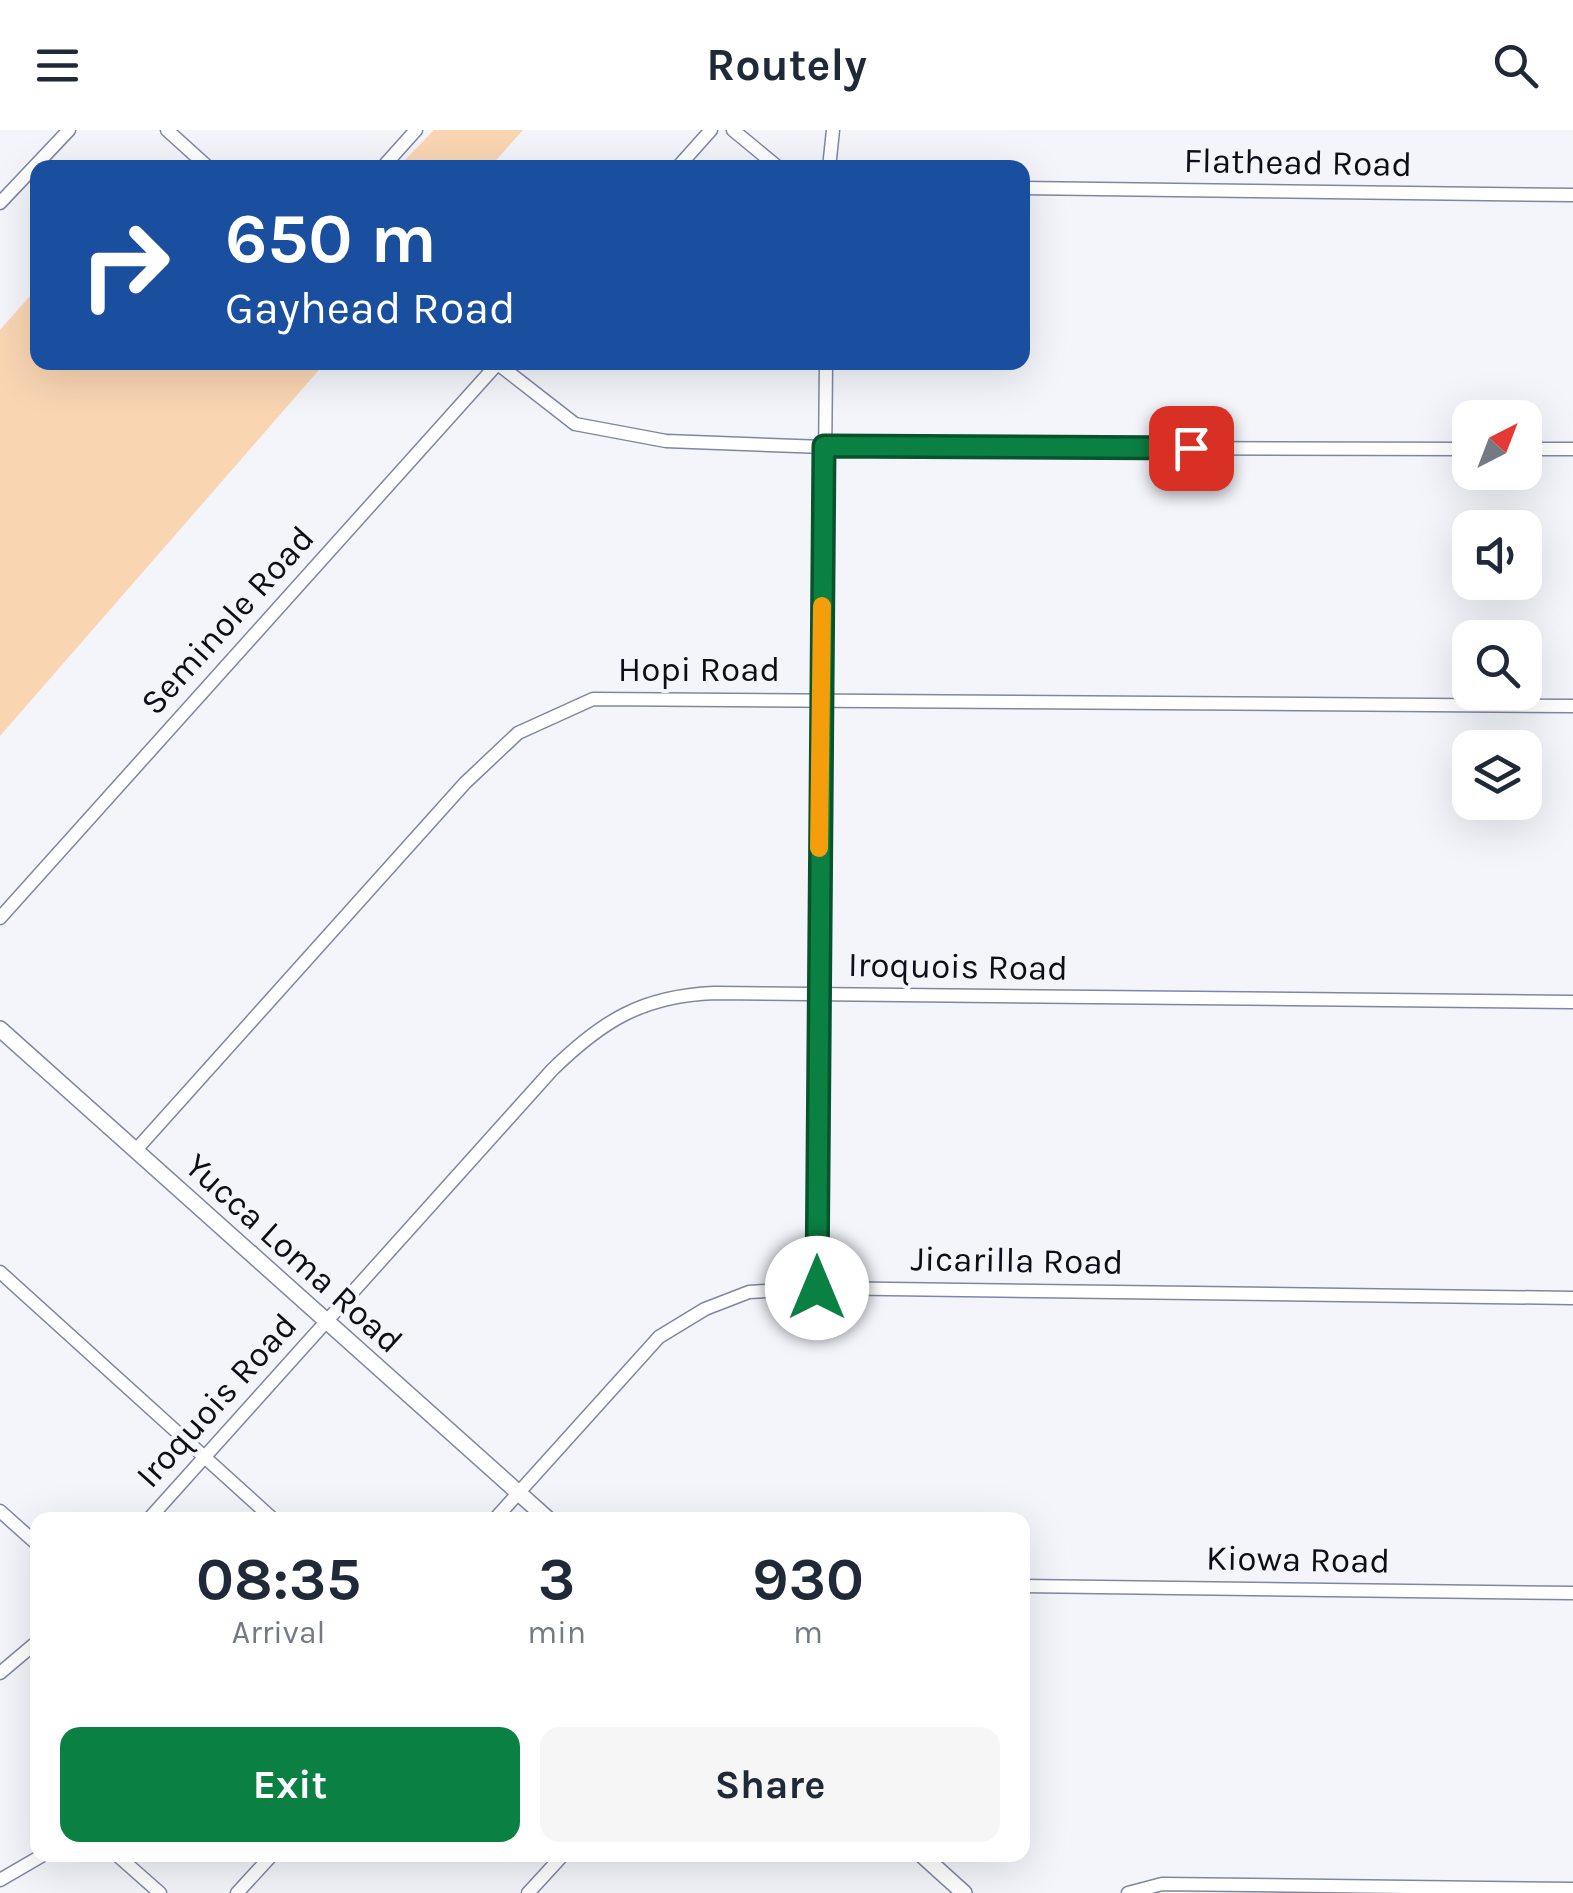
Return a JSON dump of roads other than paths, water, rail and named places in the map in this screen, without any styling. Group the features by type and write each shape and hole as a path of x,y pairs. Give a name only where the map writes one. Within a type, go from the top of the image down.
{"main road":[{"name":"Yucca Loma Road","path":"0,1030 540,1512"},
{"path":"930,1862 964,1893"}],"street":[{"path":"40,160 68,130"},
{"path":"167,130 200,160"},
{"path":"389,160 416,130"},
{"path":"684,160 712,130"},
{"path":"733,130 769,160"},
{"path":"830,160 833,130"},
{"path":"0,203 30,171"},
{"name":"Flathead Road","path":"1030,188 1573,196"},
{"name":"Seminole Road","path":"0,918 493,370"},
{"path":"508,370 575,424 666,440 824,446 1452,449"},
{"path":"817,1288 826,370"},
{"path":"1542,449 1573,449"},
{"name":"Hopi Road","path":"135,1151 465,783 518,733 593,699 1573,706"},
{"name":"Iroquois Road","path":"155,1512 586,1036 614,1018 675,994 1573,1002"},
{"path":"0,1272 265,1512"},
{"name":"Jicarilla Road","path":"501,1512 659,1336 706,1308 749,1292 817,1288 1573,1298"},
{"path":"0,1511 30,1538"},
{"name":"Kiowa Road","path":"1030,1586 1573,1593"},
{"path":"0,1673 30,1648"},
{"path":"0,1880 31,1862"},
{"path":"125,1862 160,1893"},
{"path":"237,1893 266,1862"},
{"path":"528,1893 556,1862"},
{"path":"1128,1893 1162,1884 1573,1889"}]}
